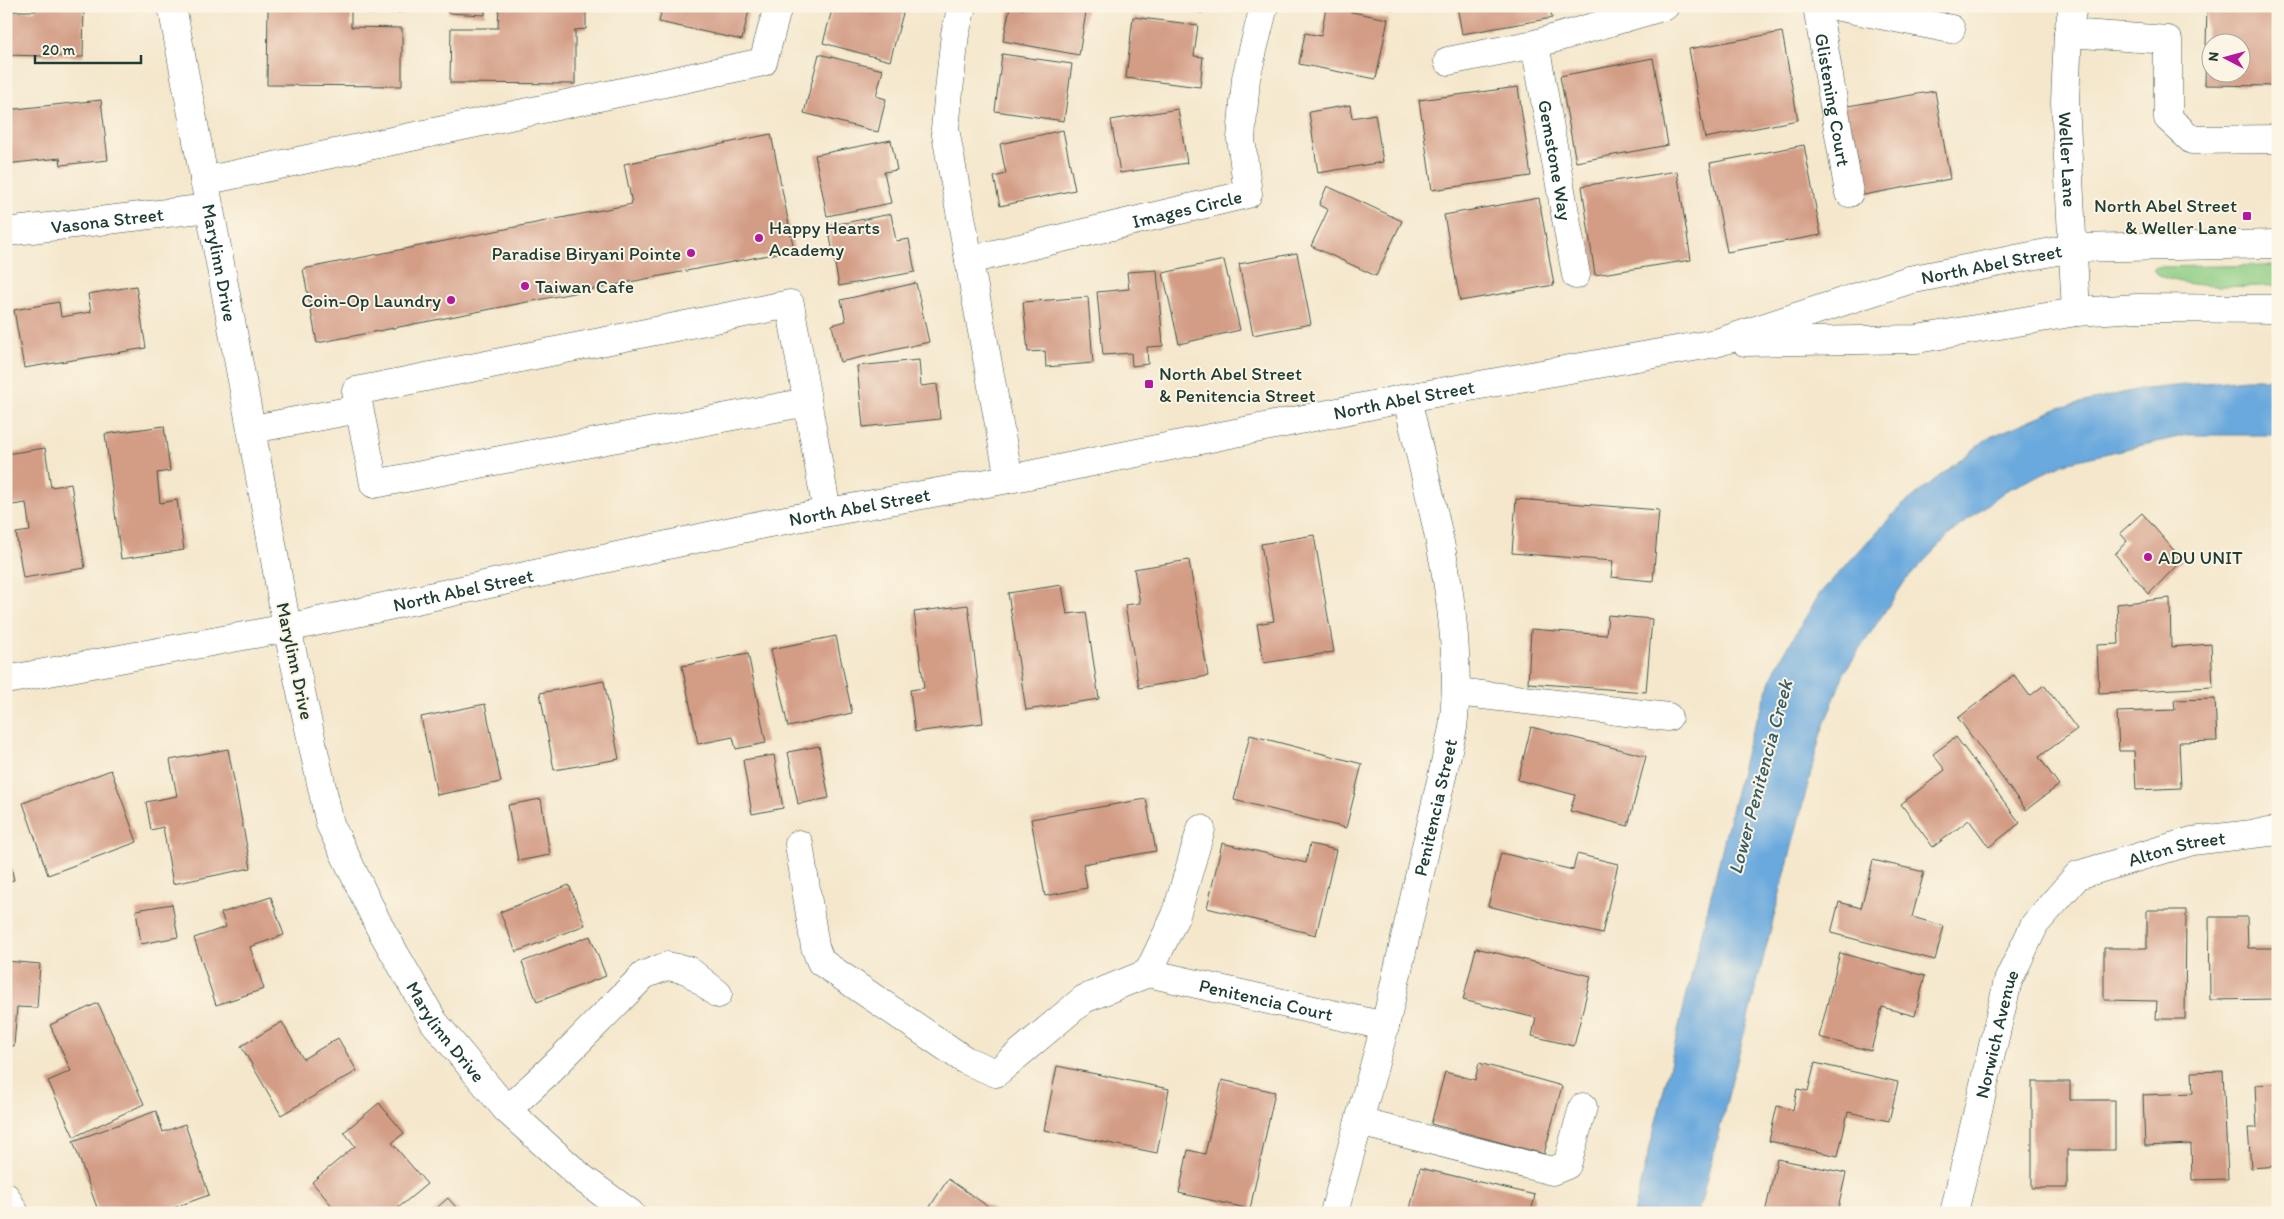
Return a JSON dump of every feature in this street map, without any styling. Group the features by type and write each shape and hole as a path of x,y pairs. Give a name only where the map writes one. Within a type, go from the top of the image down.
{"street":[{"name":"Marylinn Drive","path":"172,6 204,182 253,429 287,628 330,824 379,926 434,1022 508,1110 582,1178 630,1213"},
{"path":"204,182 763,62 778,6"},
{"path":"962,6 955,34 945,129 1010,479"},
{"name":"Images Circle","path":"969,260 1248,194 1240,138 1246,78 1264,6"},
{"path":"1448,61 1535,44 1665,6"},
{"name":"Glistening Court","path":"1817,6 1848,193"},
{"path":"1835,6 1951,29"},
{"name":"Weller Lane","path":"2074,6 2068,33 2065,102 2076,312"},
{"path":"2068,33 2168,40 2168,118 2192,140 2278,139"},
{"name":"Gemstone Way","path":"1535,44 1576,275"},
{"name":"Vasona Street","path":"6,232 209,208"},
{"name":"North Abel Street","path":"6,680 287,628 557,568 827,512 1010,479 1407,398 1716,343 1909,280 2072,248 2278,244"},
{"path":"807,402 374,484 356,392 790,304 827,512"},
{"name":"North Abel Street","path":"1716,343 1918,339 2076,312 2137,308 2278,309"},
{"name":"Penitencia Street","path":"1334,1213 1385,1026 1453,728 1457,692 1445,569 1407,398"},
{"path":"253,429 359,409"},
{"path":"1457,692 1668,717"},
{"path":"799,844 815,947 821,962 965,1060 996,1073 1084,999 1148,973 1176,915 1201,829"},
{"name":"Alton Street","path":"2078,876 2192,841 2278,831"},
{"name":"Norwich Avenue","path":"1954,1213 2008,981 2035,924 2078,876"},
{"path":"508,1110 644,975 667,966 688,970 718,994"},
{"name":"Penitencia Court","path":"1148,973 1385,1026"},
{"path":"1359,1122 1552,1171 1567,1165 1583,1107"},
{"path":"6,1197 15,1213"}],"green space":[{"path":"2278,265 2278,285 2266,286 2193,284 2176,281 2162,276 2153,270 2156,267"}],"water":[{"name":"Lower Penitencia Creek","path":"2246,379 2278,379 2278,435 2187,435 2065,463 2005,491 1952,532 1905,581 1844,673 1821,733 1698,1213 1634,1213 1747,746 1776,667 1820,593 1899,508 1988,438 2059,408 2135,390"}],"building":[{"path":"36,6 84,6 83,57 6,55 6,11 35,11"},
{"path":"268,6 351,6 351,27 402,28 402,86 267,85"},
{"path":"367,6 404,6 404,12 367,14"},
{"path":"448,6 485,6 485,15 448,13"},
{"path":"499,6 586,6 586,29 575,30 575,84 450,83 451,28 498,28"},
{"path":"635,6 750,6 742,40 659,22 661,13"},
{"path":"833,6 905,6 890,61 823,43"},
{"path":"1024,6 1087,6 1079,55 1003,41 1010,7 1023,9"},
{"path":"1175,6 1203,6 1202,13"},
{"path":"1379,6 1395,6 1394,10"},
{"path":"1457,6 1550,6 1552,18 1462,34"},
{"path":"1900,6 1948,6 1944,21"},
{"path":"2207,6 2278,6 2278,86 2205,85 2205,82 2252,82 2252,32 2206,32"},
{"path":"1326,7 1388,19 1376,79 1299,64 1305,33 1321,36"},
{"path":"1133,17 1198,25 1194,56 1203,57 1200,87 1126,78"},
{"path":"1782,32 1798,120 1705,138 1689,49"},
{"path":"819,54 883,70 876,96 886,99 878,132 804,113"},
{"path":"1002,54 1072,64 1064,121 995,111"},
{"path":"1653,58 1668,145 1576,162 1560,76"},
{"path":"1518,87 1531,176 1432,190 1419,100"},
{"path":"1935,91 1950,179 1858,196 1842,107"},
{"path":"101,100 108,160 61,165 60,158 6,164 6,110"},
{"path":"1350,105 1352,118 1375,114 1383,162 1318,173 1309,112"},
{"path":"1178,109 1187,163 1120,173 1111,120"},
{"path":"1063,130 1075,190 1000,206 994,177 1006,174 1000,144"},
{"path":"771,134 794,250 317,343 303,269 632,204 624,164"},
{"path":"891,140 897,170 884,172 891,203 827,216 815,155"},
{"path":"1804,145 1821,235 1727,252 1710,163"},
{"path":"1677,171 1691,260 1595,275 1582,186"},
{"path":"1327,186 1402,221 1376,276 1311,246 1328,210 1319,205"},
{"path":"1539,198 1554,285 1460,301 1444,215"},
{"path":"891,214 896,241 909,239 915,272 839,286 828,226"},
{"path":"1297,253 1311,324 1253,335 1239,264"},
{"path":"1224,260 1240,330 1179,344 1163,273"},
{"path":"1157,270 1163,346 1147,347 1148,364 1132,366 1131,353 1103,355 1097,292 1129,289 1127,272"},
{"path":"916,283 929,342 840,362 832,325 846,321 841,300"},
{"path":"136,286 146,348 24,368 14,310 59,302 61,317 91,312 88,294"},
{"path":"1088,297 1093,363 1046,367 1045,351 1028,352 1023,302"},
{"path":"919,360 921,386 937,384 940,419 863,427 857,366"},
{"path":"164,426 170,471 157,473 160,503 177,500 184,550 121,559 105,434"},
{"path":"45,448 51,487 71,484 85,568 23,578 16,533 30,531 26,503 6,506 6,454"},
{"path":"1516,499 1659,510 1653,581 1611,577 1613,561 1512,553"},
{"name":"ADU UNIT","path":"2142,513 2182,560 2149,594 2115,554 2127,541 2120,533"},
{"path":"1314,535 1334,652 1264,663 1257,624 1274,621 1261,544"},
{"path":"1189,560 1208,676 1139,688 1125,605 1140,603 1134,569"},
{"path":"1062,585 1067,614 1086,612 1099,699 1026,710 1008,593"},
{"path":"2170,598 2171,647 2211,644 2213,687 2099,693 2097,645 2119,644 2117,604"},
{"path":"968,605 983,723 915,732 910,690 924,688 914,612"},
{"path":"1608,615 1652,619 1646,692 1528,683 1531,629 1606,635"},
{"path":"836,636 852,713 788,727 771,649"},
{"path":"748,653 766,743 736,749 733,737 698,744 682,666"},
{"path":"2014,675 2030,696 2044,685 2077,729 2039,757 2059,785 2026,810 1958,718"},
{"path":"604,681 619,759 554,770 540,693"},
{"path":"2215,699 2217,741 2179,742 2181,788 2136,790 2134,751 2119,751 2117,712 2175,710 2174,700"},
{"path":"485,704 501,782 437,795 421,717"},
{"path":"1531,727 1646,756 1628,826 1570,811 1575,795 1518,780"},
{"path":"1250,735 1362,764 1346,828 1234,800"},
{"path":"1956,737 2020,823 1989,847 1969,820 1933,847 1901,804 1945,770 1933,754"},
{"path":"819,746 829,798 798,804 788,752"},
{"path":"228,749 251,868 173,884 163,827 151,830 146,802 177,796 170,760"},
{"path":"774,755 783,808 752,814 743,760"},
{"path":"111,770 137,842 48,875 23,803"},
{"path":"541,799 550,855 518,861 508,805"},
{"path":"1146,799 1156,851 1083,864 1087,888 1045,896 1031,819"},
{"path":"1222,843 1306,863 1310,844 1336,850 1316,935 1207,908"},
{"path":"6,845 14,880 6,882"},
{"path":"1501,853 1573,870 1577,854 1618,864 1602,934 1488,906"},
{"path":"1873,860 1924,872 1912,917 1944,926 1935,960 1831,933 1839,902 1861,908"},
{"path":"569,885 585,925 516,952 500,912"},
{"path":"271,897 284,935 250,947 264,989 216,1005 194,938 226,927 221,913"},
{"path":"172,904 178,937 141,944 136,910"},
{"path":"2147,910 2186,910 2185,1019 2156,1019 2157,1001 2104,1000 2104,948 2147,948"},
{"path":"2209,917 2247,917 2248,948 2278,948 2278,999 2210,1000"},
{"path":"590,936 606,976 537,1002 522,962"},
{"path":"1476,948 1591,976 1574,1046 1532,1036 1536,1018 1463,1000"},
{"path":"1840,953 1925,976 1915,1016 1882,1007 1871,1051 1819,1037"},
{"path":"6,961 40,964 37,1008 17,1007 14,1046 6,1045"},
{"path":"98,1003 144,1104 74,1137 48,1081 71,1071 50,1025"},
{"path":"282,1022 303,1059 338,1038 357,1071 281,1115 241,1046"},
{"path":"1479,1063 1562,1086 1544,1154 1431,1124 1445,1072 1475,1080"},
{"path":"1815,1063 1898,1082 1889,1121 1848,1112 1838,1156 1769,1141 1777,1106 1793,1110 1797,1089 1808,1091"},
{"path":"1057,1066 1169,1089 1157,1153 1044,1130"},
{"path":"2223,1071 2228,1179 2192,1180 2191,1144 2145,1146 2143,1095 2193,1093 2192,1072"},
{"path":"1222,1080 1275,1092 1250,1209 1179,1193 1188,1150 1205,1154"},
{"path":"2032,1082 2070,1082 2070,1100 2115,1100 2115,1150 2067,1150 2067,1188 2032,1188"},
{"path":"2278,1084 2278,1166 2251,1168 2248,1128 2257,1128 2255,1085"},
{"path":"379,1103 404,1133 392,1143 427,1184 392,1213 338,1213 312,1182 355,1146 344,1132"},
{"path":"156,1111 163,1132 185,1124 209,1195 159,1213 99,1213 73,1141"},
{"path":"1777,1159 1846,1173 1837,1213 1765,1213"},
{"path":"1420,1168 1535,1195 1531,1213 1409,1213"},
{"path":"948,1179 998,1213 926,1213"},
{"path":"448,1198 461,1213 431,1213"}],"place":[{"name":"North Abel Street & Weller Lane","path":"2247,216"},
{"name":"Happy Hearts Academy","path":"759,238"},
{"name":"Paradise Biryani Pointe","path":"691,253"},
{"name":"Taiwan Cafe","path":"525,286"},
{"name":"Coin-Op Laundry","path":"451,300"},
{"name":"North Abel Street & Penitencia Street","path":"1149,384"},
{"name":"ADU UNIT","path":"2148,557"}]}
